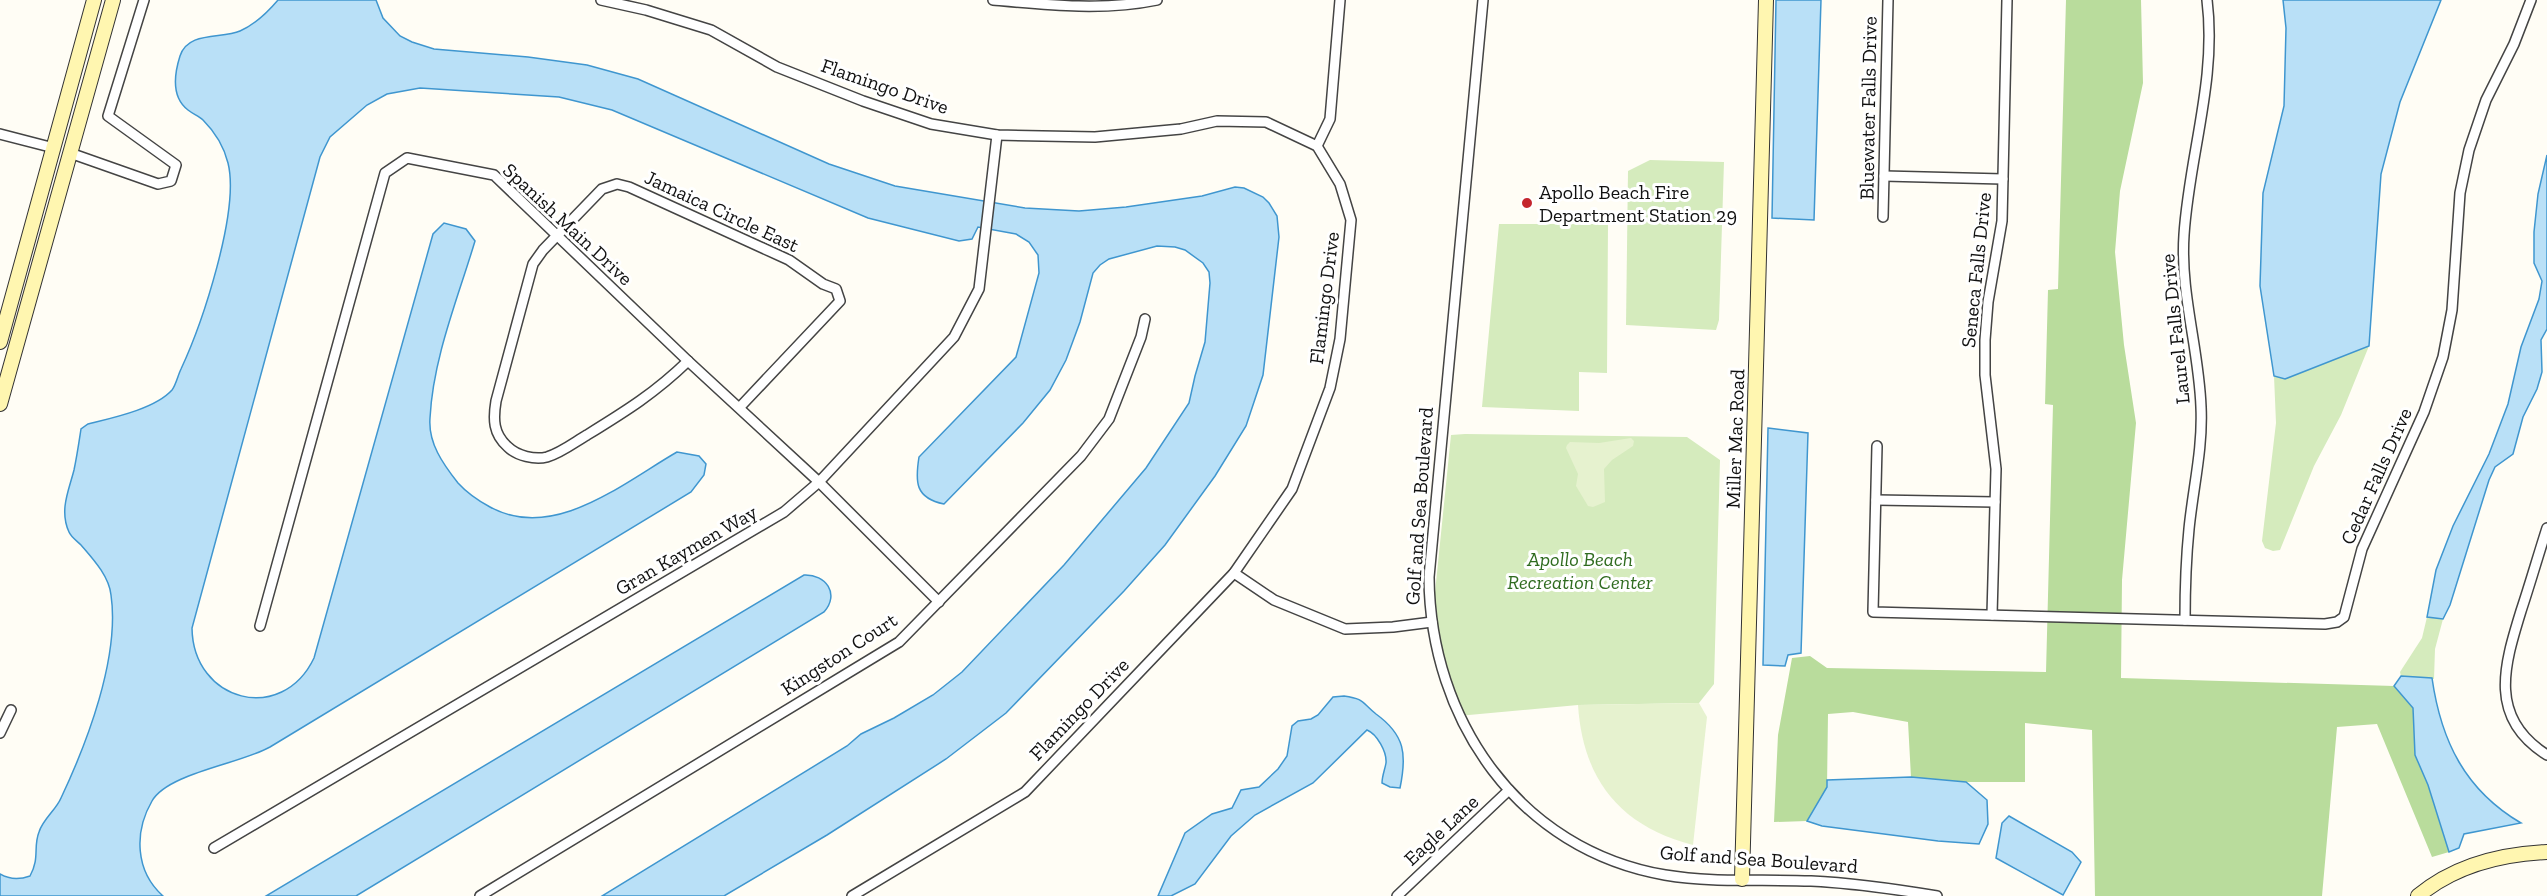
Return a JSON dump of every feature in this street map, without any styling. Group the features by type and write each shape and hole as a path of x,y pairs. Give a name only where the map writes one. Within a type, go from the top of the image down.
{"street":[{"path":"0,342 3,317 54,148 94,0"},
{"path":"0,404 113,0"},
{"path":"0,134 70,153 158,184 171,181 176,165 108,116 144,0"},
{"name":"Flamingo Drive","path":"601,0 646,10 711,30 777,67 874,105 931,124 997,135 1095,137 1181,129 1217,121 1266,122 1317,146 1340,184 1351,220 1340,339 1330,388 1292,489 1234,573 1025,792 852,896"},
{"path":"993,0 1063,6 1134,5 1157,0"},
{"path":"1317,146 1330,119 1340,0"},
{"name":"Miller Mac Road","path":"1742,879 1766,0"},
{"name":"Bluewater Falls Drive","path":"1883,217 1888,0"},
{"name":"Seneca Falls Drive","path":"1992,615 1996,469 1985,375 1985,340 1988,302 2002,221 2007,0"},
{"name":"Laurel Falls Drive","path":"2185,620 2189,528 2199,460 2201,407 2186,292 2184,238 2187,194 2204,113 2209,64 2207,0"},
{"name":"Cedar Falls Drive","path":"1876,500 1873,612 2325,624 2337,622 2344,617 2362,549 2424,412 2443,357 2452,310 2460,194 2469,150 2486,100 2514,44 2531,0"},
{"name":"Golf and Sea Boulevard","path":"1484,2 1429,577 1432,622 1445,681 1462,723 1478,752 1509,790 1549,825 1584,847 1618,862 1683,878 1812,881 1882,887 1937,896"},
{"name":"Gran Kaymen Way","path":"214,848 784,512 819,482 954,337 979,289 997,135"},
{"name":"Spanish Main Drive","path":"260,626 385,173 407,158 494,175 688,362 740,407 819,482 939,602"},
{"path":"1884,176 2003,179"},
{"name":"Jamaica Circle East","path":"556,236 602,189 617,184 629,187 789,260 823,284 836,289 840,301 740,407"},
{"path":"556,236 533,264 496,401 493,417 496,431 510,450 534,458 545,458 560,451 641,402 688,362"},
{"path":"3,317 22,322"},
{"name":"Kingston Court","path":"480,896 899,642 1081,456 1110,419 1141,338 1145,319"},
{"path":"1877,446 1876,500 1995,502"},
{"path":"2547,528 2512,639 2504,678 2510,714 2521,733 2547,755"},
{"path":"1234,573 1274,600 1345,629 1393,627 1432,622"},
{"path":"0,733 11,710"},
{"name":"Eagle Lane","path":"1397,896 1509,790"},
{"path":"2418,896 2453,874 2487,861 2514,854 2547,852"}],"green space":[{"path":"2066,0 2141,0 2143,83 2120,191 2115,252 2124,345 2136,423 2122,580 2121,678 2394,686 2413,708 2415,755 2428,785 2449,852 2432,857 2377,724 2337,727 2322,896 2095,896 2092,730 2025,723 2025,782 1966,782 1911,777 1908,722 1853,712 1828,714 1827,787 1807,821 1774,822 1778,735 1792,658 1810,656 1827,668 2046,672 2053,405 2045,404 2048,290 2058,289"},
{"path":"1650,160 1724,162 1719,320 1716,330 1626,325 1628,171"},
{"path":"1499,224 1608,224 1607,373 1579,372 1579,411 1482,407"},
{"path":"2369,346 2341,415 2314,466 2280,550 2273,551 2265,548 2262,541 2276,423 2274,376 2285,379"},
{"name":"Apollo Beach Recreation Center","path":"1451,435 1687,437 1720,460 1714,684 1699,703 1578,705 1458,716 1432,622"},
{"path":"1631,438 1634,441 1633,446 1612,460 1604,469 1605,502 1593,507 1588,506 1576,486 1578,474 1566,448 1567,445 1570,442 1599,443"},
{"path":"2427,617 2443,619 2435,649 2434,679 2401,676 2400,672 2422,638"},
{"path":"1699,703 1707,717 1693,845 1667,837 1645,826 1610,796 1597,777 1588,756 1581,732 1578,705"}],"water":[{"path":"278,0 376,0 383,18 400,36 412,42 434,49 528,57 587,65 638,79 829,164 895,186 1025,208 1079,211 1126,207 1202,196 1235,187 1244,188 1263,197 1269,203 1277,216 1279,237 1263,375 1246,426 1215,476 1165,545 1124,591 1006,713 946,759 827,835 724,896 602,896 847,746 861,734 933,695 962,672 1064,565 1146,468 1189,403 1205,342 1209,272 1203,263 1185,250 1175,247 1157,246 1109,259 1100,265 1093,273 1080,322 1066,360 1050,390 1023,423 944,504 927,498 919,488 917,474 919,457 1016,357 1039,273 1038,255 1029,242 1016,234 978,227 972,239 959,241 868,218 612,110 559,97 420,88 387,94 367,105 330,137 320,157 192,628 196,653 207,673 223,688 241,696 262,697 282,692 300,679 314,658 433,234 444,223 466,229 475,241 441,351 430,418 434,445 447,468 462,487 490,507 514,516 539,518 563,513 587,504 677,452 699,456 706,464 704,475 691,492 270,747 188,776 160,791 152,801 142,825 140,851 147,875 163,896 0,896 0,874 15,879 30,876 33,870 39,832 59,802 91,726 111,645 113,619 110,588 104,575 70,534 66,524 66,500 81,429 88,424 144,408 172,390 199,325 224,237 229,209 228,163 211,130 179,99 175,78 180,56 184,48 197,39 232,33 246,28 261,18"},
{"path":"1776,0 1821,0 1814,220 1772,218"},
{"path":"2283,0 2441,0 2400,102 2381,174 2369,346 2285,379 2274,376 2260,286 2263,193 2284,106 2286,28"},
{"path":"2547,155 2547,329 2541,340 2542,372 2537,389 2523,417 2513,454 2495,467 2489,480 2450,605 2443,619 2427,617 2436,570 2453,526 2489,454 2508,404 2521,347 2539,299 2542,281 2534,263 2534,232 2538,194"},
{"path":"1768,428 1808,433 1801,653 1788,655 1785,666 1763,665"},
{"path":"804,575 819,578 828,586 831,598 824,612 356,896 266,896"},
{"path":"2401,676 2432,678 2442,723 2459,762 2485,795 2501,810 2521,823 2464,834 2459,848 2449,852 2428,785 2415,755 2413,708 2394,686"},
{"path":"1333,697 1356,698 1362,702 1386,722 1398,738 1403,755 1400,788 1382,783 1386,763 1385,754 1378,739 1367,730 1313,783 1255,815 1231,836 1195,884 1171,896 1158,896 1185,833 1212,814 1232,808 1241,790 1259,787 1278,769 1287,756 1292,726 1298,721 1311,719 1318,715"},
{"path":"1911,777 1966,782 1987,800 1988,824 1979,844 1822,826 1807,821 1827,787 1827,780"},
{"path":"2009,816 2072,852 2081,862 2063,895 1996,858 2002,823"}],"place":[{"name":"Apollo Beach Fire Department Station 29","path":"1527,203"}]}
